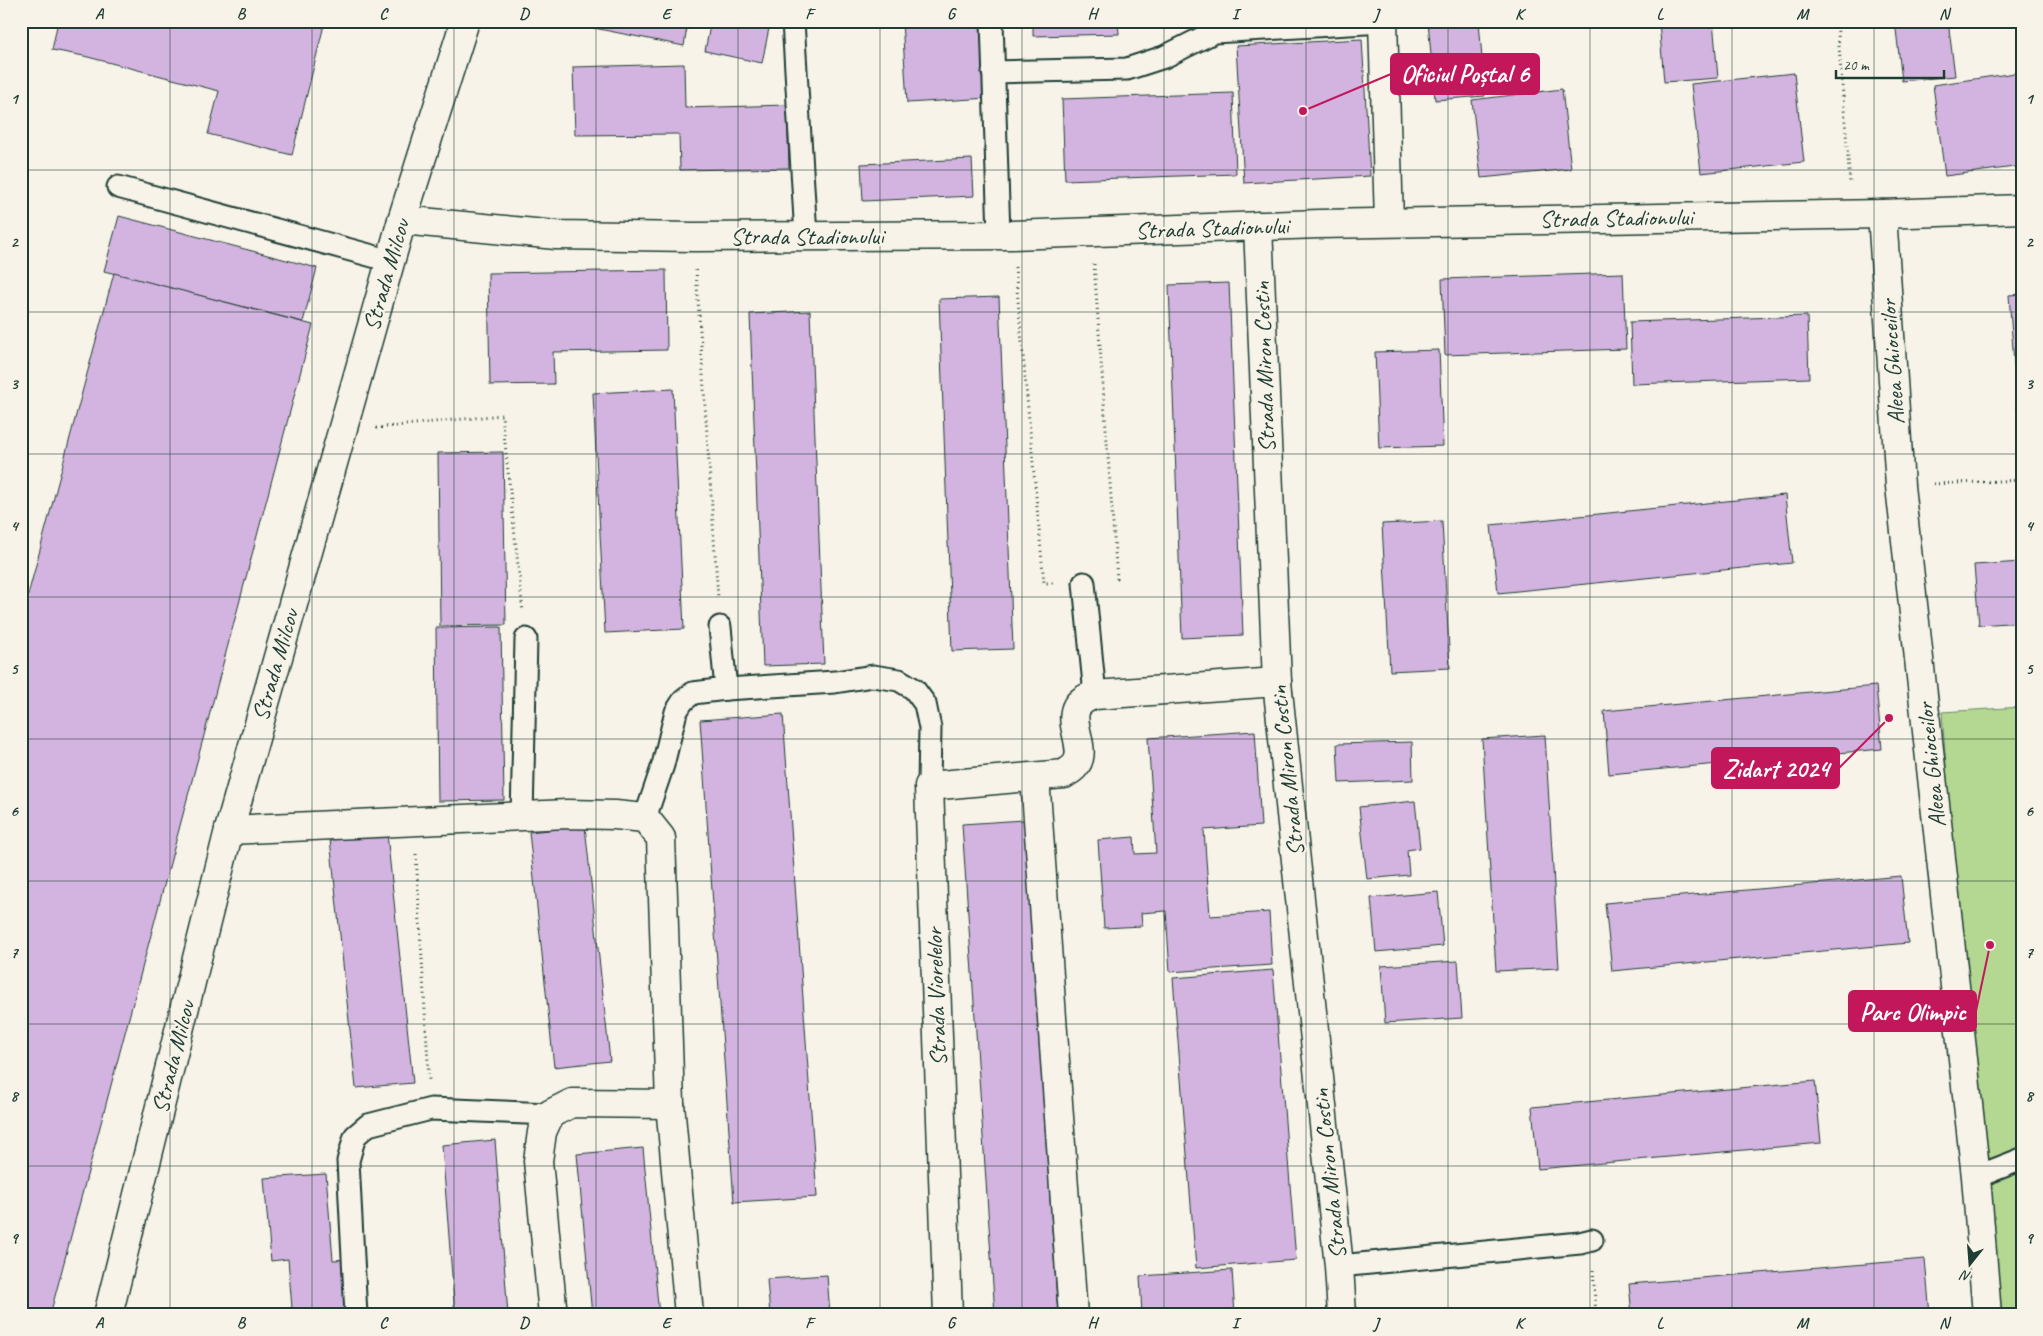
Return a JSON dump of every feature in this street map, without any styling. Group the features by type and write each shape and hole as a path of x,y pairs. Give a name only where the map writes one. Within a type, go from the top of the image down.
{"street":[{"name":"Strada Milcov","path":"108,1315 229,830 390,261 465,21"},
{"path":"1383,21 1389,222"},
{"name":"Strada Stadionului","path":"402,220 556,235 694,237 1006,235 1092,234 1389,222 1882,214 2022,209"},
{"name":"Aleea Ghioceilor","path":"1882,214 1900,486 1976,1177 1987,1315"},
{"name":"Strada Miron Costin","path":"1258,226 1277,682 1339,1266 1342,1315"},
{"path":"929,786 1064,774 1074,768 1079,753 1074,719 1076,709 1080,701 1094,695 1277,682"},
{"path":"1034,777 1073,1315"},
{"name":"Strada Viorelelor","path":"929,786 948,1315"},
{"path":"229,830 567,814 645,818 661,838 670,1104 689,1315"},
{"path":"554,1315 538,1161 542,1132 550,1114 572,1103 670,1104"}],"lane":[{"path":"793,21 806,236"},
{"path":"992,21 993,72 1006,235"},
{"path":"993,72 1127,69 1164,57 1214,32 1383,21"},
{"path":"118,187 390,261"},
{"path":"1084,583 1094,695"},
{"path":"720,627 726,688"},
{"path":"522,817 526,639"},
{"path":"645,818 663,765 676,712 683,701 693,693 726,688 835,682 873,676 899,680 914,689 925,704 930,728 929,786"},
{"path":"356,1315 348,1161 356,1136 368,1125 431,1109 550,1114"},
{"path":"1976,1177 2022,1159"},
{"path":"1339,1266 1570,1244 1592,1240"}],"path":[{"path":"1837,21 1852,213"},
{"path":"1006,235 1044,584 1084,583 1117,579 1092,234"},
{"path":"694,237 720,627"},
{"path":"341,432 502,415 526,639"},
{"path":"1900,486 2022,480"},
{"path":"414,821 431,1109"},
{"path":"1592,1240 1596,1315"}],"green space":[{"path":"2022,707 2022,1315 1987,1315 1942,712"}],"building":[{"path":"58,21 325,21 292,155 208,134 219,91 84,56 52,50"},
{"path":"580,21 688,21 684,46 579,25"},
{"path":"711,21 738,21 769,28 762,63 705,51"},
{"path":"902,21 984,21 989,98 907,103"},
{"path":"1033,21 1118,21 1119,34 1033,36"},
{"path":"1428,21 1479,21 1485,96 1435,100"},
{"path":"1659,21 1713,21 1718,78 1664,82"},
{"path":"1895,21 1948,21 1955,76 1902,81"},
{"path":"1362,39 1370,176 1244,183 1236,46"},
{"path":"684,64 685,108 787,105 789,168 680,170 679,134 575,135 573,67"},
{"path":"2022,72 2022,166 1945,176 1933,85"},
{"path":"1794,73 1804,162 1701,173 1691,84"},
{"path":"1562,89 1571,169 1481,178 1472,100"},
{"path":"1233,93 1236,174 1065,180 1062,99"},
{"path":"972,159 974,196 863,201 861,164"},
{"path":"119,216 317,268 303,322 104,271"},
{"path":"666,270 667,350 553,352 554,384 490,385 488,273"},
{"path":"114,273 313,325 50,1315 21,1315 21,621"},
{"path":"1623,273 1626,349 1445,355 1442,279"},
{"path":"1229,283 1243,635 1182,638 1169,285"},
{"path":"2022,294 2022,459 2021,459 2009,295"},
{"path":"999,297 1013,649 952,651 939,299"},
{"path":"810,311 824,664 763,666 750,314"},
{"path":"1807,316 1809,378 1632,384 1630,322"},
{"path":"1439,350 1443,446 1379,448 1375,352"},
{"path":"673,389 684,629 605,633 593,393"},
{"path":"503,452 506,625 440,626 438,453"},
{"path":"1785,495 1792,563 1498,593 1491,525"},
{"path":"1442,521 1450,668 1390,671 1382,524"},
{"path":"2022,562 2022,622 1979,625 1974,565"},
{"path":"501,627 504,800 438,801 436,628"},
{"path":"1876,686 1882,749 1609,774 1604,711"},
{"path":"783,714 817,1197 734,1202 700,720"},
{"path":"1255,731 1261,826 1204,830 1210,916 1269,912 1272,965 1170,972 1166,911 1141,913 1142,926 1104,928 1098,840 1134,837 1135,854 1156,853 1148,738"},
{"path":"1545,735 1559,968 1496,971 1482,739"},
{"path":"1412,742 1413,780 1339,783 1337,744"},
{"path":"1415,801 1420,848 1407,850 1409,875 1367,879 1359,807"},
{"path":"1024,820 1058,1315 995,1315 962,824"},
{"path":"585,826 610,1061 554,1067 529,832"},
{"path":"387,834 413,1083 356,1088 330,839"},
{"path":"1901,876 1908,943 1612,971 1605,903"},
{"path":"1438,892 1443,946 1376,952 1371,898"},
{"path":"1458,961 1462,1018 1385,1023 1381,966"},
{"path":"1273,970 1296,1260 1196,1268 1173,978"},
{"path":"1815,1081 1821,1143 1538,1169 1532,1107"},
{"path":"495,1140 508,1315 455,1315 442,1145"},
{"path":"643,1148 659,1315 592,1315 577,1154"},
{"path":"326,1174 333,1260 350,1259 354,1315 280,1315 279,1309 292,1308 288,1259 271,1261 264,1178"},
{"path":"1925,1259 1930,1315 1632,1315 1629,1284"},
{"path":"1232,1270 1235,1315 1142,1315 1140,1276"},
{"path":"827,1275 830,1315 770,1315 767,1279"},
{"path":"1582,1311 1583,1315 1532,1315"}],"place":[{"name":"Oficiul Poștal 6","path":"1303,111"},
{"name":"Zidart 2024","path":"1889,718"},
{"name":"Parc Olimpic","path":"1990,945"}]}
